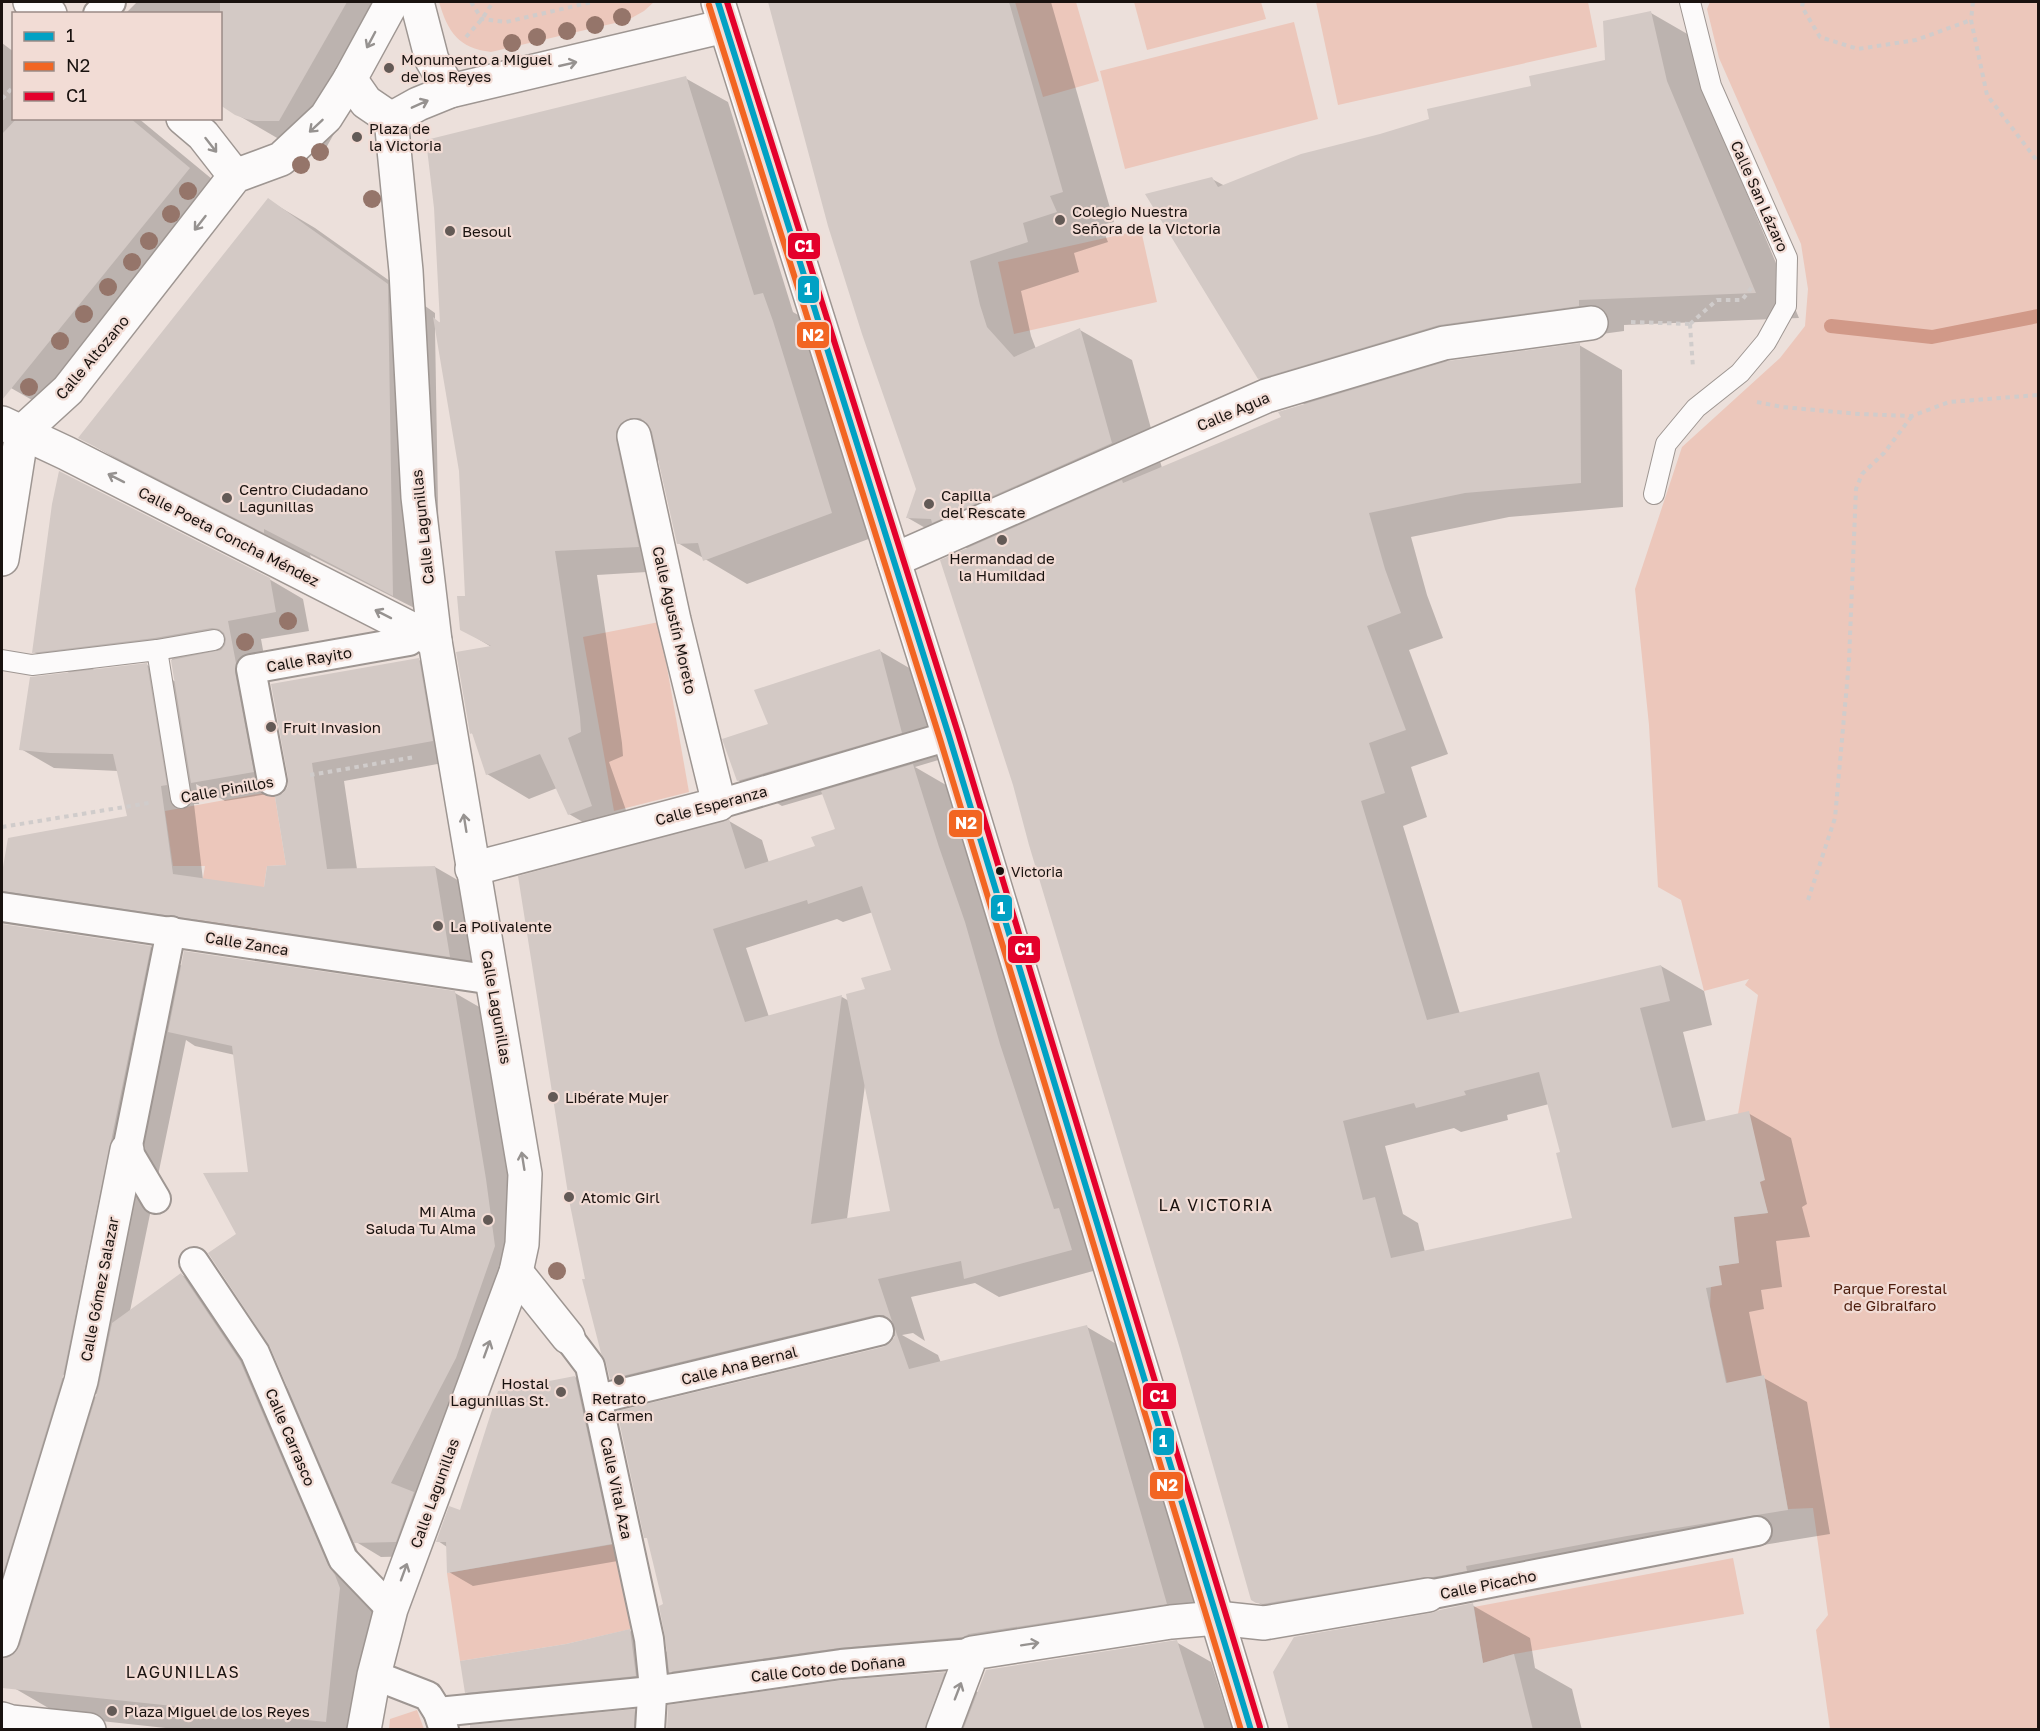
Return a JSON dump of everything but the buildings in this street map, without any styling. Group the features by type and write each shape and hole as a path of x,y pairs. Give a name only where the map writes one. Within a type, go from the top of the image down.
{"street":[{"path":"30,2 47,12"},
{"path":"185,120 203,135 235,176 281,159 326,117 350,79 392,2"},
{"path":"417,2 432,60 450,92"},
{"path":"350,79 366,102 390,119 418,104 450,92 722,14 949,736 1251,1730"},
{"name":"Calle Lagunillas","path":"364,1730 374,1675 391,1609 516,1272 522,1244 525,1174 453,750 422,641 418,497 406,271 390,119"},
{"name":"Calle Altozano","path":"12,428 68,390 235,176"},
{"name":"Calle Agua","path":"894,560 1266,396 1444,343 1591,323"},
{"path":"2,560 12,428"},
{"name":"Calle Poeta Concha Méndez","path":"12,428 422,641"},
{"name":"Calle Agustín Moreto","path":"634,436 674,620 719,804"},
{"name":"Calle Rayito","path":"272,781 251,669 422,641"},
{"name":"Calle Esperanza","path":"472,869 719,804 949,736"},
{"name":"Calle Zanca","path":"2,907 493,980"},
{"name":"Calle Gómez Salazar","path":"2,1640 81,1381 171,931"},
{"path":"127,1150 156,1199"},
{"name":"Calle Carrasco","path":"194,1262 255,1353 343,1559 391,1609"},
{"name":"Calle Vital Aza","path":"516,1272 590,1366 649,1639 653,1678 650,1730"},
{"name":"Calle Ana Bernal","path":"598,1399 879,1331"},
{"name":"Calle Picacho","path":"1217,1618 1264,1623 1428,1595 1757,1531"},
{"name":"Calle Coto de Doñana","path":"441,1721 842,1664 972,1653 1171,1622 1217,1618"},
{"path":"943,1730 972,1653"},
{"path":"374,1675 428,1696 441,1721"},
{"path":"2,1719 11,1722 89,1730"}],"lane":[{"name":"Calle San Lázaro","path":"1654,494 1666,444 1696,408 1740,373 1766,342 1786,306 1787,258 1711,86 1690,2"},
{"path":"2,660 32,665 156,650 214,640"},
{"path":"156,650 181,798"}],"path":[{"path":"471,2 482,20"},
{"path":"473,30 482,20 492,2"},
{"path":"557,2 560,9"},
{"path":"482,20 506,22 592,2"},
{"path":"1803,2 1802,7 1820,37 1858,49 1916,40 1971,20"},
{"path":"1973,2 1971,20 1987,95 2038,162"},
{"path":"1629,322 1690,324 1717,300 1742,300 1758,279"},
{"path":"1715,394 1782,407 1912,416 1948,402 2038,395"},
{"path":"1808,900 1835,818 1849,661 1856,489 1862,474 1884,453 1912,416"},
{"name":"Calle Pinillos","path":"2,827 453,750"}],"green space":[{"path":"439,2 654,2 628,20 491,52 470,47 456,37 446,22"},
{"path":"1015,2 1076,2 1099,81 1043,97"},
{"path":"1134,2 1261,2 1266,19 1147,50"},
{"path":"1316,2 1588,2 1597,47 1338,105"},
{"name":"Parque Forestal de Gibralfaro","path":"1710,2 2038,2 2038,1729 1830,1729 1816,1630 1828,1615 1813,1508 1788,1509 1764,1376 1727,1383 1710,1306 1711,1287 1719,1266 1739,1263 1733,1217 1768,1213 1738,1114 1758,995 1745,985 1749,979 1704,991 1681,900 1658,887 1649,725 1635,589 1682,447 1780,358 1805,326 1808,289 1801,244 1719,58 1707,9"},
{"path":"1294,22 1318,119 1125,169 1100,71"},
{"path":"1141,230 1157,302 1014,334 998,262"},
{"path":"659,622 689,792 614,811 583,637"},
{"path":"274,791 286,865 267,866 257,933 195,924 205,866 173,866 165,811"},
{"path":"615,1544 631,1629 566,1644 460,1661 447,1573"},
{"path":"1733,1558 1744,1614 1514,1654 1483,1663 1474,1607"},
{"path":"417,1710 424,1729 389,1729 390,1719"}],"waterway":[{"path":"1831,326 1932,337 2038,316"}],"transit line":[{"name":"1","path":"718,2 949,736 1251,1730"},
{"name":"C1","path":"727,2 958,733 1260,1727"},
{"name":"N2","path":"709,5 940,739 1241,1730"}],"place":[{"name":"Monumento a Miguel de los Reyes","path":"389,68"},
{"name":"Plaza de la Victoria","path":"357,137"},
{"name":"Colegio Nuestra Señora de la Victoria","path":"1060,220"},
{"name":"Besoul","path":"450,231"},
{"name":"Centro Ciudadano Lagunillas","path":"227,498"},
{"name":"Capilla del Rescate","path":"929,504"},
{"name":"Hermandad de la Humildad","path":"1002,540"},
{"name":"Fruit Invasion","path":"271,727"},
{"name":"Victoria","path":"1000,871"},
{"name":"La Polivalente","path":"438,926"},
{"name":"Libérate Mujer","path":"553,1097"},
{"name":"Atomic Girl","path":"569,1197"},
{"name":"Mi Alma Saluda Tu Alma","path":"488,1220"},
{"name":"Retrato a Carmen","path":"619,1380"},
{"name":"Hostal Lagunillas St.","path":"561,1392"},
{"name":"Plaza Miguel de los Reyes","path":"112,1711"}],"district":[{"name":"LA VICTORIA","path":"1216,1205"},
{"name":"LAGUNILLAS","path":"183,1672"}]}
